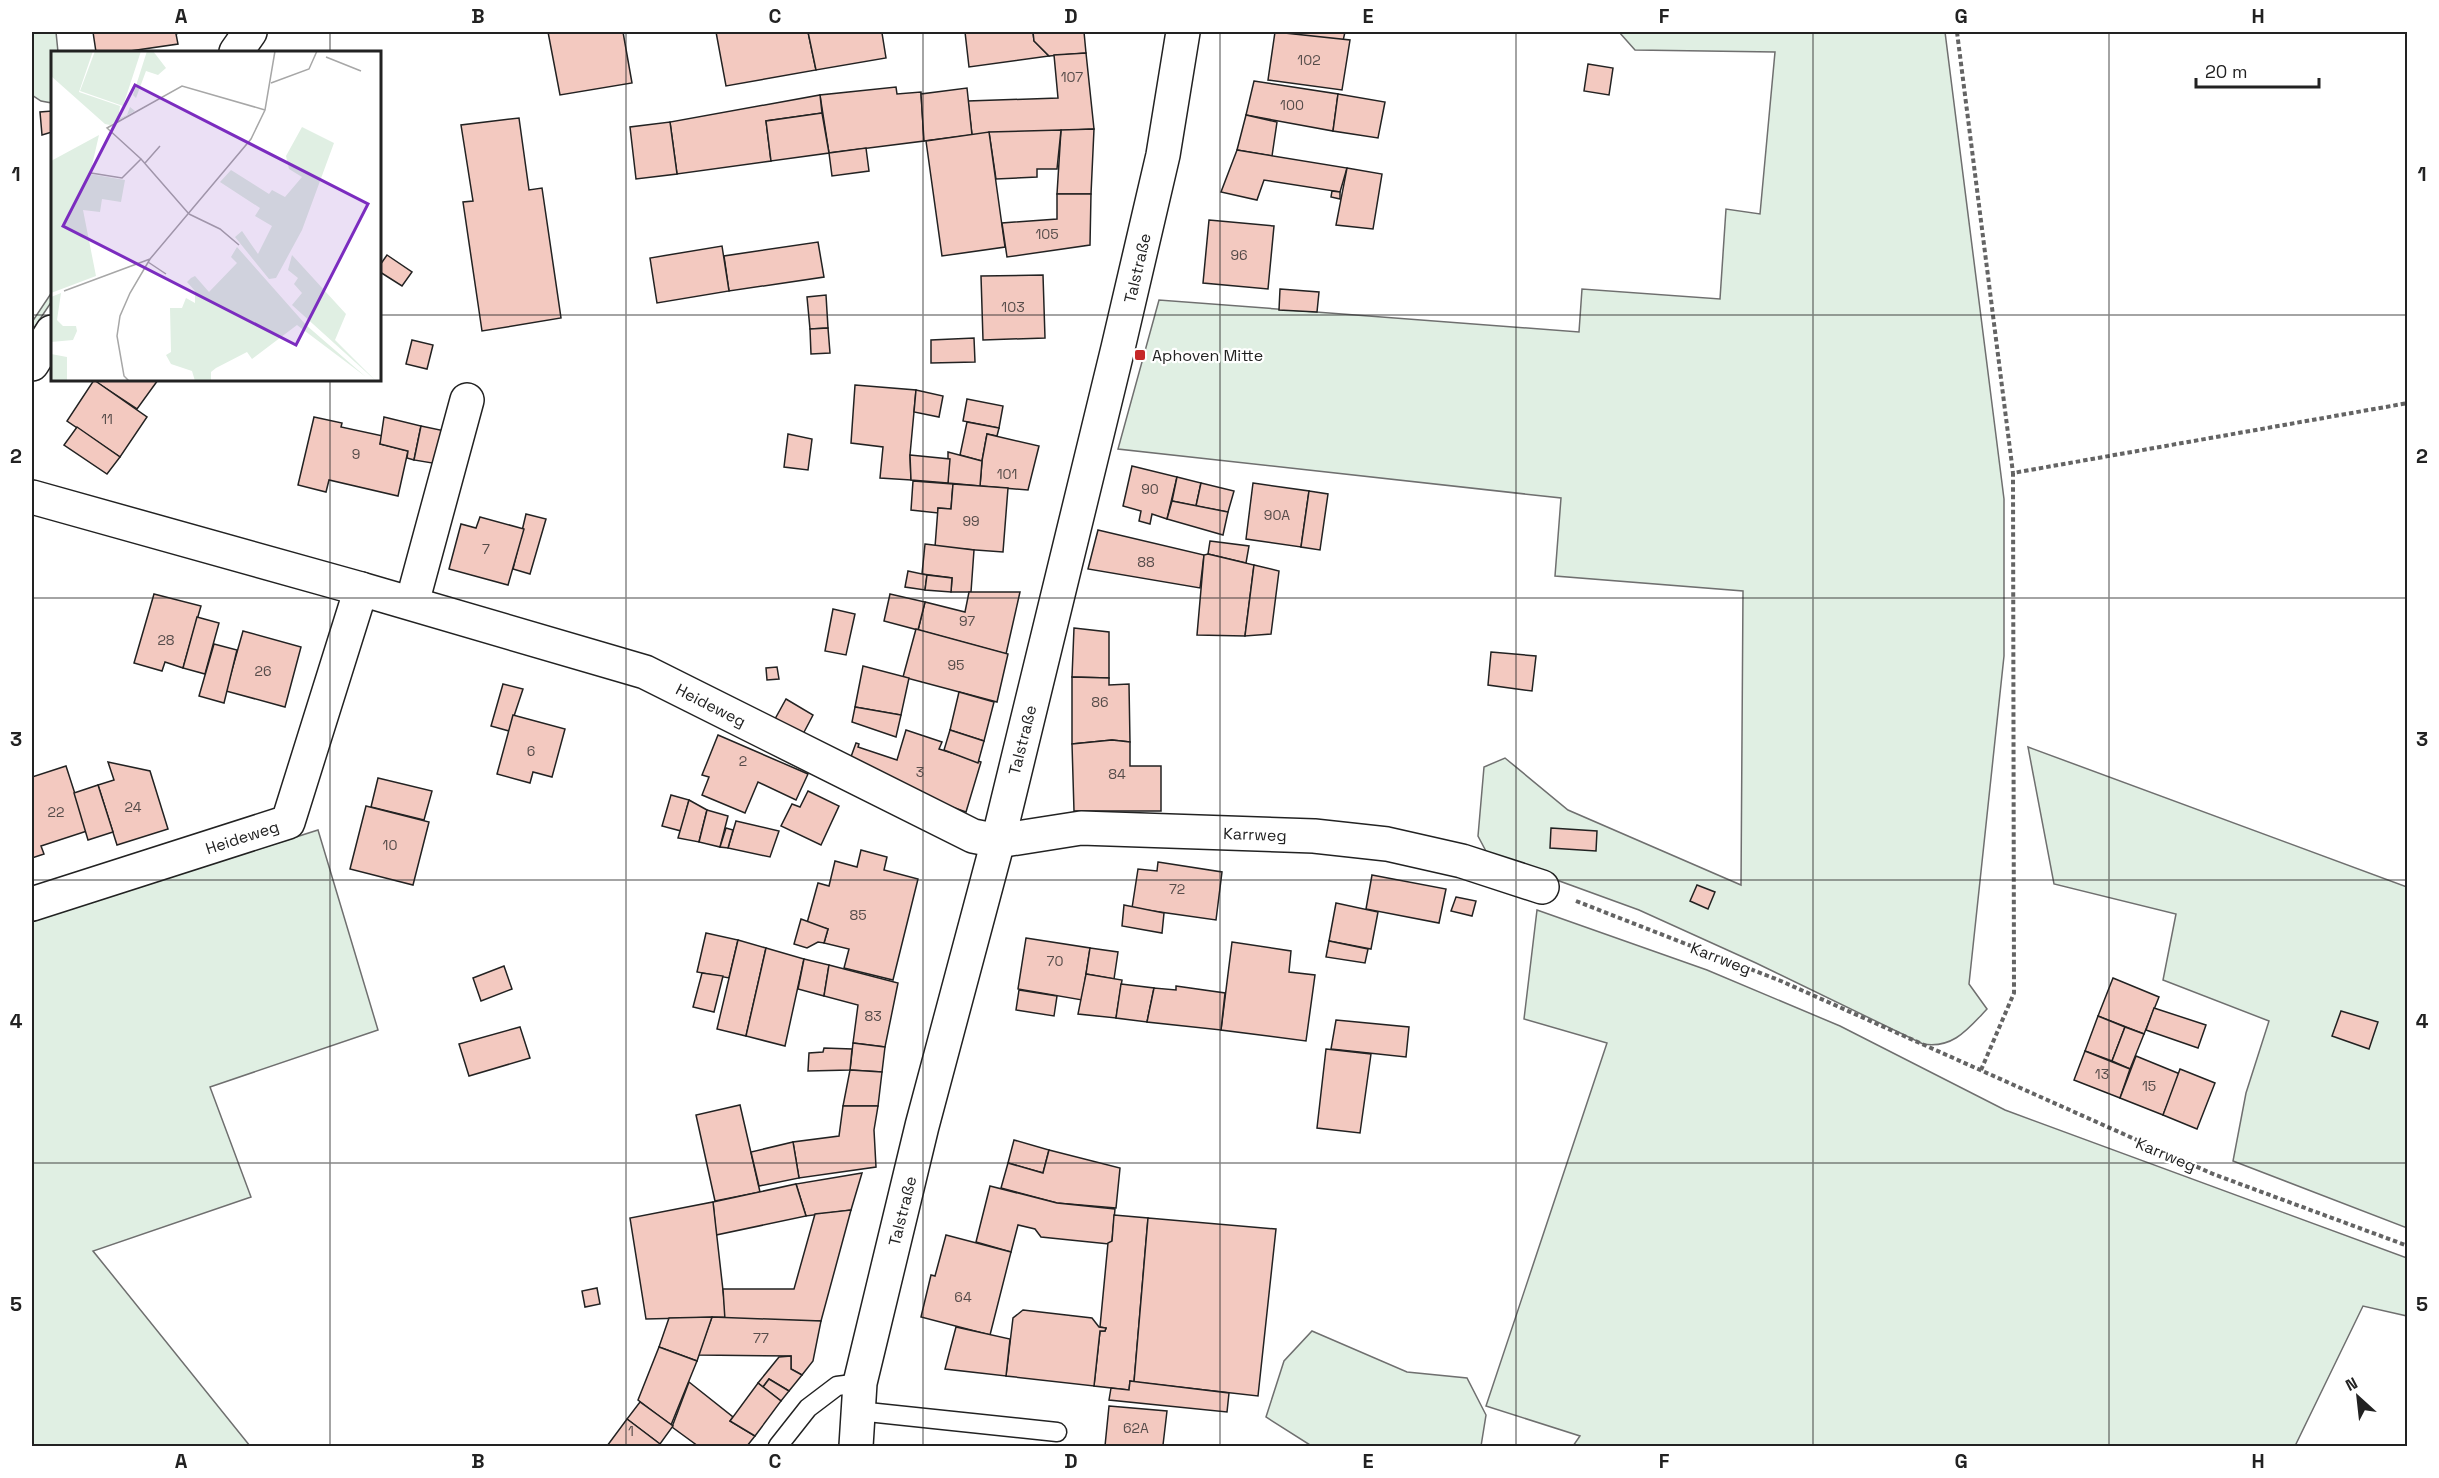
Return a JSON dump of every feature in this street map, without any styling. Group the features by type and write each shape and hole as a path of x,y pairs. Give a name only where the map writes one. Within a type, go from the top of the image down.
{"street":[{"path":"237,51 250,32"},
{"name":"Talstraße","path":"856,1446 859,1397 922,1126 998,841 1163,156 1183,32"},
{"path":"32,364 51,334"},
{"path":"412,603 467,400"},
{"name":"Heideweg","path":"32,497 412,603 645,672 973,836 998,841"},
{"name":"Heideweg","path":"32,904 288,822 361,589"},
{"name":"Karrweg","path":"998,841 1081,828 1314,836 1387,844 1451,858 1542,887"}],"lane":[{"path":"778,1446 808,1408 837,1386 859,1397 1057,1432"}],"path":[{"path":"1957,32 2013,473 2014,993 1981,1070"},
{"path":"2013,473 2408,403"},
{"name":"Karrweg","path":"1542,887 1781,981 2213,1174 2408,1246"}],"green space":[{"path":"32,32 56,32 58,51 51,51 51,103 41,101 32,95"},
{"path":"1619,32 1945,32 2004,499 2004,656 1969,984 1987,1009 1959,1036 1943,1043 1923,1044 1756,963 1639,910 1488,855 1478,836 1484,767 1505,758 1568,810 1741,885 1743,591 1555,576 1561,498 1118,449 1159,300 1579,332 1582,289 1720,299 1726,209 1760,214 1775,52 1635,50"},
{"path":"51,294 51,302 32,331 32,322"},
{"path":"2028,747 2407,887 2407,1228 2233,1161 2246,1093 2269,1021 2163,980 2176,914 2054,884"},
{"path":"318,830 378,1030 210,1087 251,1197 93,1251 250,1446 32,1446 32,921"},
{"path":"1537,910 1707,970 1840,1026 2005,1110 2407,1258 2407,1316 2363,1306 2295,1446 1573,1446 1580,1436 1486,1406 1607,1043 1524,1019"},
{"path":"1312,1331 1407,1372 1467,1378 1486,1415 1481,1446 1310,1445 1266,1417 1284,1361"}],"building":[{"path":"93,32 181,32 176,34 178,44 130,51 96,51"},
{"path":"548,32 623,32 632,83 560,95"},
{"path":"716,32 808,32 816,70 726,86"},
{"path":"808,32 890,32 882,33 886,58 816,70"},
{"path":"965,32 1033,32 1034,41 1049,56 969,67"},
{"path":"1033,32 1084,32 1086,53 1049,56 1034,41"},
{"path":"1275,32 1345,32 1343,41"},
{"path":"1275,32 1350,40 1342,90 1268,80"},
{"path":"1086,53 1094,129 972,135 968,101 1058,98 1054,55"},
{"path":"1588,64 1613,68 1609,95 1584,91"},
{"path":"1254,81 1338,94 1333,131 1246,115"},
{"path":"896,87 897,94 921,92 924,141 829,153 820,95"},
{"path":"967,88 972,135 924,141 921,94"},
{"path":"1338,94 1385,102 1378,138 1333,131"},
{"path":"820,95 822,113 766,121 771,161 677,174 670,122"},
{"path":"51,111 51,132 42,135 40,112"},
{"path":"822,113 829,153 771,161 766,121"},
{"path":"1246,115 1277,122 1272,156 1237,150"},
{"path":"519,118 529,190 542,188 561,318 482,331 463,202 473,201 461,125"},
{"path":"670,122 677,174 636,179 630,127"},
{"path":"1094,129 1091,194 1057,194 1061,130"},
{"path":"1061,130 1057,169 1037,169 1037,177 996,179 989,132"},
{"path":"989,132 1005,247 942,256 926,141"},
{"path":"866,148 869,171 832,176 829,153"},
{"path":"1237,150 1347,168 1340,192 1264,180 1257,200 1221,192"},
{"path":"1347,168 1382,174 1373,229 1336,225"},
{"path":"1332,191 1340,192 1340,199 1331,197"},
{"path":"1057,194 1091,194 1090,245 1007,257 1002,223 1057,219"},
{"path":"1209,220 1274,226 1268,289 1203,283"},
{"path":"818,242 824,277 729,291 724,256"},
{"path":"722,246 729,291 657,303 650,258"},
{"path":"387,255 412,272 402,286 381,273 381,264"},
{"path":"1043,275 1045,338 983,340 981,276"},
{"path":"1280,289 1319,292 1317,312 1279,310"},
{"path":"826,295 828,328 810,329 807,297"},
{"path":"828,328 830,353 811,354 810,329"},
{"path":"974,338 975,362 931,363 931,340"},
{"path":"412,340 433,345 427,369 406,364"},
{"path":"93,381 147,417 120,457 67,421"},
{"path":"95,381 157,381 137,409"},
{"path":"855,385 916,390 910,455 911,480 880,478 883,447 851,443"},
{"path":"916,390 943,396 939,417 914,412"},
{"path":"967,399 1003,406 999,428 963,421"},
{"path":"314,417 342,423 341,427 383,436 380,444 408,451 398,496 329,480 326,492 298,485"},
{"path":"384,417 421,426 414,460 407,458 408,451 380,444"},
{"path":"967,422 999,428 997,436 987,434 982,461 960,455"},
{"path":"421,426 445,431 438,464 414,460"},
{"path":"77,427 120,457 107,474 64,445"},
{"path":"788,434 812,439 808,470 784,467"},
{"path":"987,434 1039,446 1028,490 980,486"},
{"path":"948,452 982,461 980,486 948,483"},
{"path":"910,455 950,459 948,483 911,480"},
{"path":"1132,466 1177,477 1167,519 1152,514 1150,524 1139,521 1141,511 1123,506"},
{"path":"1177,477 1201,483 1196,506 1172,501"},
{"path":"913,481 953,484 951,509 938,508 938,513 911,510"},
{"path":"1201,483 1234,491 1228,512 1196,506"},
{"path":"1253,483 1309,491 1301,547 1246,539"},
{"path":"953,484 1008,488 1003,552 935,547 938,508 951,509"},
{"path":"1309,491 1328,494 1320,550 1301,547"},
{"path":"1172,501 1228,512 1223,535 1167,519"},
{"path":"526,514 546,519 530,574 513,569"},
{"path":"480,517 524,529 508,585 449,569 461,524 476,528"},
{"path":"1098,530 1204,555 1200,588 1088,569"},
{"path":"1210,541 1249,546 1246,563 1208,554"},
{"path":"925,544 974,550 971,592 951,592 952,578 922,574"},
{"path":"1204,555 1254,565 1245,636 1197,635"},
{"path":"1254,565 1279,571 1271,634 1245,636"},
{"path":"908,571 927,575 925,590 905,587"},
{"path":"927,575 952,578 951,592 925,590"},
{"path":"969,592 1020,592 1006,654 918,630 925,602 965,612"},
{"path":"154,594 201,606 183,668 165,662 162,671 134,663"},
{"path":"890,594 925,602 918,630 884,621"},
{"path":"833,609 855,614 846,655 825,651"},
{"path":"197,617 219,623 205,674 183,668"},
{"path":"1074,628 1109,632 1109,678 1072,677"},
{"path":"916,629 1008,654 997,702 903,677"},
{"path":"243,631 301,647 285,707 226,691"},
{"path":"214,644 237,650 224,703 199,696"},
{"path":"1491,652 1536,656 1532,691 1488,685"},
{"path":"863,666 909,678 901,715 855,707"},
{"path":"777,667 779,679 767,680 766,668"},
{"path":"1072,677 1109,678 1109,685 1129,684 1130,742 1112,740 1072,744"},
{"path":"503,684 523,689 509,731 491,726"},
{"path":"959,692 994,702 984,741 950,730"},
{"path":"786,699 813,715 802,736 775,719"},
{"path":"855,707 901,715 896,737 852,722"},
{"path":"513,715 565,729 552,777 533,772 530,783 497,774"},
{"path":"906,730 942,742 939,749 981,762 966,812 874,779 848,765 856,743 859,744 858,747 897,760"},
{"path":"950,730 984,741 978,763 944,750"},
{"path":"718,735 808,774 796,800 758,782 745,813 702,795 709,777 702,775"},
{"path":"1112,740 1130,742 1130,766 1161,766 1161,811 1074,811 1072,744"},
{"path":"108,762 150,771 168,829 117,845 98,785 114,780"},
{"path":"66,766 87,831 41,846 44,854 32,858 32,777"},
{"path":"378,778 432,791 424,820 371,807"},
{"path":"98,785 113,832 88,840 74,793"},
{"path":"808,791 839,806 821,845 781,826 792,804 800,807"},
{"path":"671,795 689,800 681,831 662,826"},
{"path":"689,800 707,810 699,842 678,838"},
{"path":"366,806 429,822 413,885 350,869"},
{"path":"707,810 728,816 720,847 699,842"},
{"path":"736,821 779,831 770,857 728,848"},
{"path":"726,828 733,830 728,848 720,847"},
{"path":"1551,828 1597,831 1596,851 1550,848"},
{"path":"861,850 887,857 884,870 918,879 893,980 844,968 849,949 824,943 828,929 807,923 818,883 829,886 835,861 857,867"},
{"path":"1158,862 1222,872 1216,920 1132,908 1138,869 1157,871"},
{"path":"1372,875 1446,889 1439,923 1366,909"},
{"path":"1697,885 1715,892 1708,909 1690,901"},
{"path":"1456,897 1476,901 1472,916 1451,911"},
{"path":"1336,903 1378,912 1371,949 1329,941"},
{"path":"1124,905 1164,913 1162,933 1122,926"},
{"path":"801,919 828,929 824,943 818,942 807,948 794,944"},
{"path":"706,933 738,940 729,978 697,972"},
{"path":"1026,938 1090,948 1082,1000 1018,989"},
{"path":"738,940 766,948 746,1036 717,1029"},
{"path":"1329,941 1368,949 1365,963 1326,957"},
{"path":"1232,942 1291,951 1289,972 1315,975 1306,1041 1221,1030"},
{"path":"766,948 804,959 785,1046 746,1036"},
{"path":"1090,948 1118,952 1114,979 1086,974"},
{"path":"804,959 829,965 824,996 798,989"},
{"path":"829,965 898,983 885,1047 853,1043 858,1005 824,996"},
{"path":"504,966 512,989 481,1001 473,978"},
{"path":"702,973 723,976 714,1012 693,1007"},
{"path":"1086,974 1122,980 1116,1018 1078,1014"},
{"path":"2113,978 2159,997 2144,1034 2098,1016"},
{"path":"1121,984 1154,988 1147,1022 1116,1018"},
{"path":"1176,986 1225,993 1221,1030 1147,1022 1154,988 1176,990"},
{"path":"1019,990 1057,996 1054,1016 1016,1010"},
{"path":"2154,1008 2206,1025 2198,1048 2146,1030"},
{"path":"2341,1011 2378,1022 2369,1049 2332,1036"},
{"path":"2098,1016 2125,1027 2112,1061 2085,1051"},
{"path":"1336,1020 1409,1027 1406,1057 1331,1049"},
{"path":"520,1027 530,1058 469,1076 459,1044"},
{"path":"2125,1027 2144,1034 2130,1069 2112,1061"},
{"path":"853,1043 885,1047 882,1072 850,1070"},
{"path":"824,1048 852,1049 850,1070 808,1071 809,1053 823,1052"},
{"path":"1326,1049 1371,1054 1360,1133 1317,1128"},
{"path":"2085,1051 2130,1069 2120,1098 2074,1080"},
{"path":"2136,1056 2180,1074 2163,1115 2120,1098"},
{"path":"2180,1069 2215,1083 2197,1129 2163,1115"},
{"path":"850,1070 882,1072 878,1106 843,1106"},
{"path":"740,1105 760,1192 715,1201 696,1115"},
{"path":"843,1106 878,1106 874,1130 876,1167 799,1178 793,1142 839,1136"},
{"path":"1014,1140 1049,1150 1043,1173 1008,1163"},
{"path":"793,1142 799,1178 759,1186 751,1152"},
{"path":"1049,1150 1120,1168 1116,1208 1057,1203 1001,1188 1008,1163 1043,1173"},
{"path":"862,1173 851,1210 806,1216 796,1184"},
{"path":"796,1184 806,1216 716,1235 713,1202"},
{"path":"990,1186 1057,1203 1115,1209 1112,1241 1109,1244 1041,1237 1035,1229 1018,1225 1011,1252 976,1242"},
{"path":"713,1202 726,1317 646,1319 630,1218"},
{"path":"851,1210 821,1321 725,1320 723,1289 794,1289 815,1214"},
{"path":"1114,1215 1148,1218 1134,1382 1130,1381 1129,1390 1094,1386 1100,1331 1105,1331 1106,1328 1100,1327 1108,1243 1112,1241"},
{"path":"1148,1218 1276,1229 1258,1396 1134,1382"},
{"path":"946,1235 1011,1252 990,1335 921,1317 931,1275 935,1276"},
{"path":"597,1288 600,1304 585,1307 582,1291"},
{"path":"1023,1310 1092,1318 1099,1327 1106,1328 1105,1331 1100,1331 1094,1386 1006,1376 1013,1318"},
{"path":"712,1317 821,1321 813,1361 802,1375 791,1369 791,1356 698,1355"},
{"path":"712,1317 697,1361 659,1347 669,1318"},
{"path":"956,1327 1010,1339 1006,1376 945,1369"},
{"path":"659,1347 697,1361 671,1425 638,1400"},
{"path":"791,1356 791,1369 802,1375 789,1391 769,1379 763,1387 758,1383 779,1357"},
{"path":"769,1379 789,1391 781,1401 763,1387"},
{"path":"1130,1381 1229,1393 1227,1412 1109,1400 1111,1388 1129,1390"},
{"path":"689,1382 733,1417 730,1421 755,1436 747,1446 698,1446 672,1427"},
{"path":"758,1383 781,1401 755,1436 730,1421"},
{"path":"640,1402 673,1426 660,1444 627,1419"},
{"path":"1109,1406 1167,1411 1163,1445 1178,1446 1105,1446"},
{"path":"627,1419 660,1444 658,1446 607,1446"}],"place":[{"name":"Aphoven Mitte","path":"1140,355"}]}
